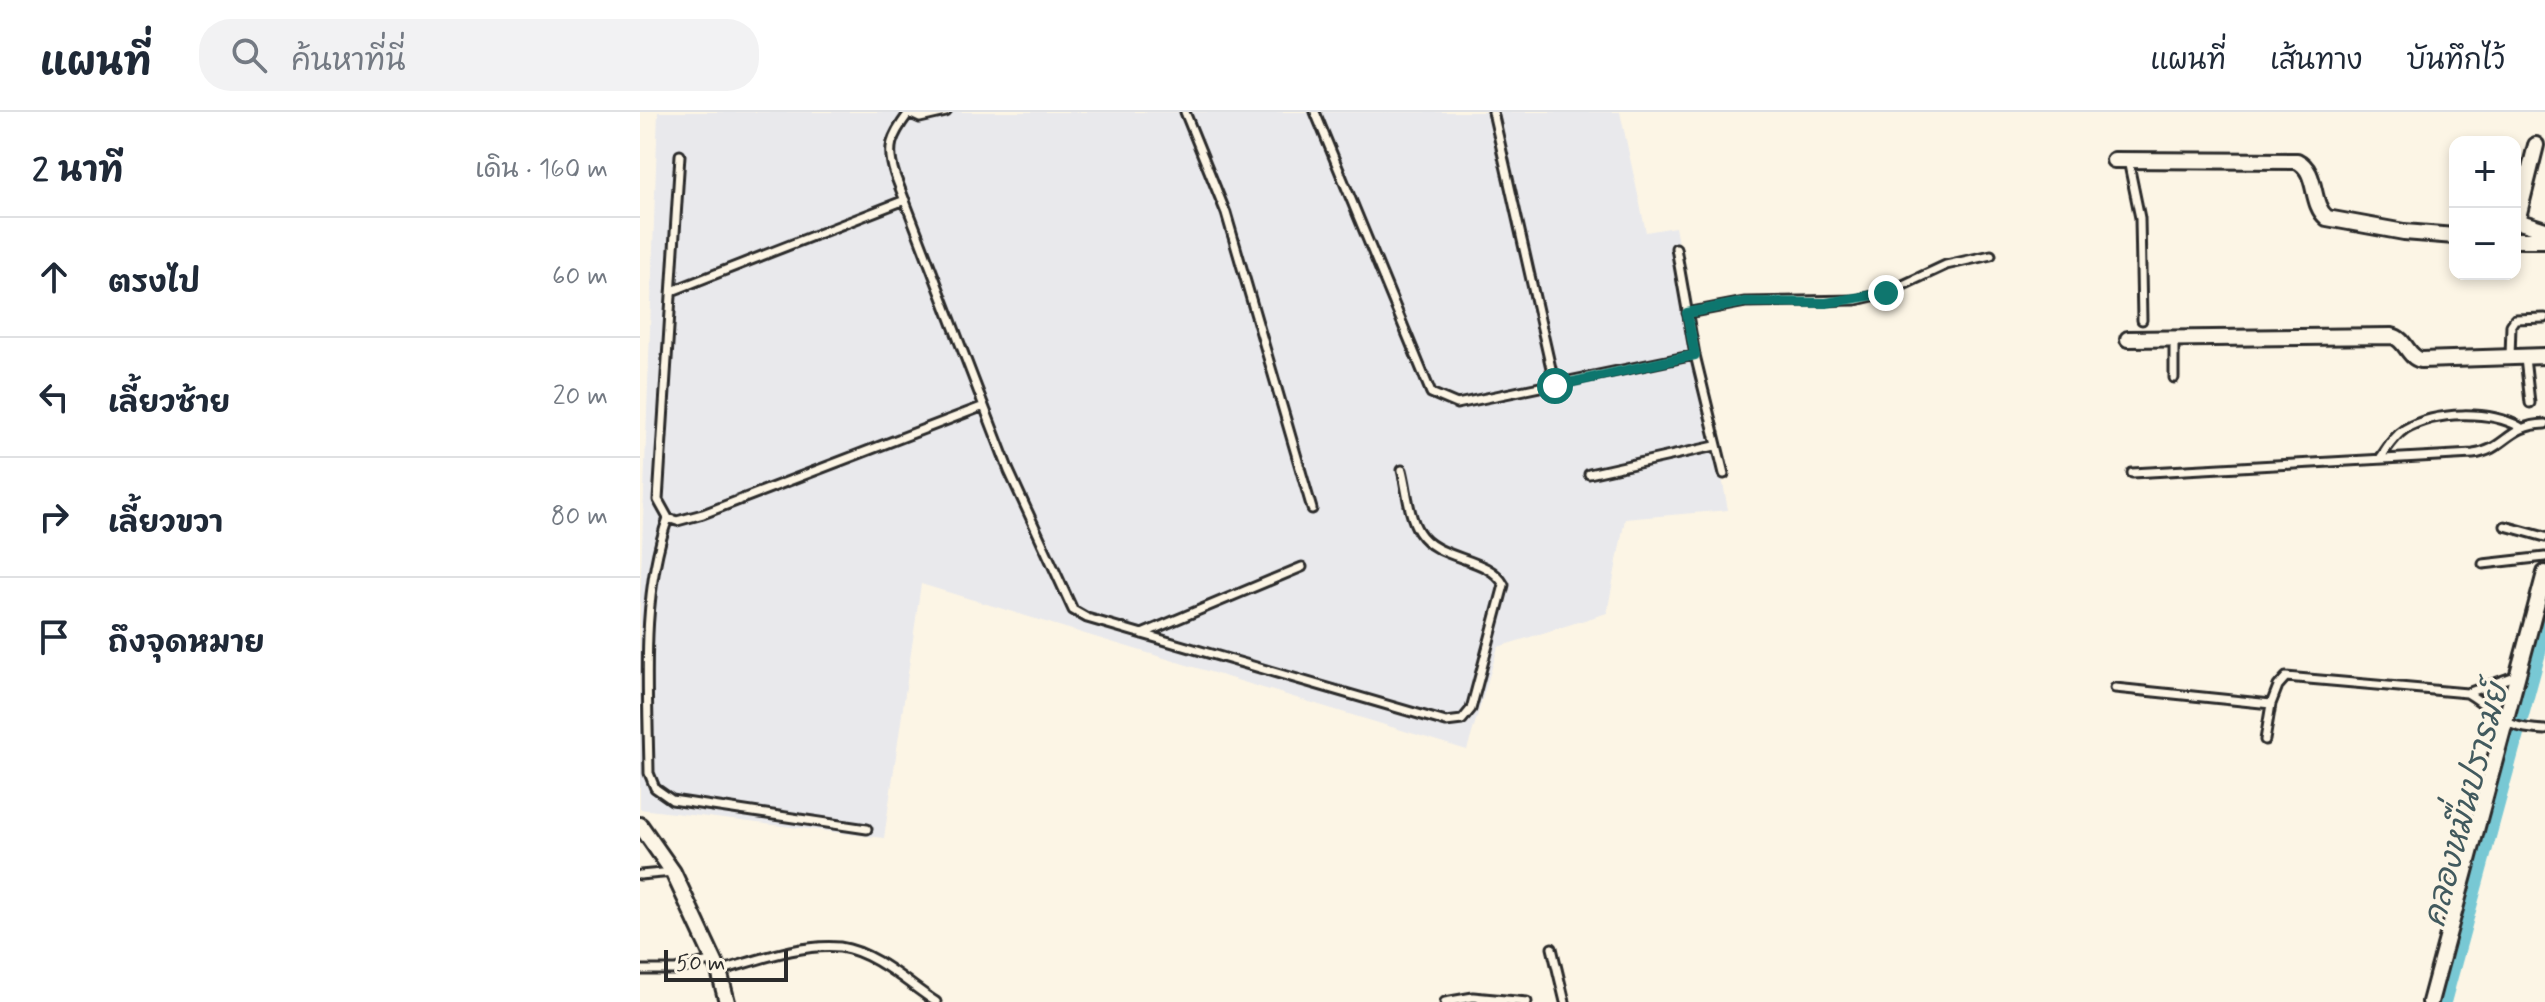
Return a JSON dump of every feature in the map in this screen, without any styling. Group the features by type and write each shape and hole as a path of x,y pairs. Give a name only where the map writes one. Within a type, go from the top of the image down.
{"street":[{"path":"2536,145 2517,221 2545,230"},
{"path":"2121,160 2297,161 2309,172 2320,211 2327,218 2404,232 2449,236"},
{"path":"2521,240 2545,240"},
{"path":"2128,339 2392,336 2400,339 2412,357 2421,360 2545,356"},
{"path":"2430,1002 2545,573"},
{"path":"640,825 673,872 716,965 727,1002"}],"lane":[{"path":"946,112 920,118 907,113 890,138 889,155 1015,484 1073,610 1087,618 1446,722 1462,720 1471,709 1504,585 1499,575 1439,548 1420,534 1402,470"},
{"path":"1185,112 1226,213 1312,509"},
{"path":"1315,112 1431,393 1457,404 1695,355"},
{"path":"1493,112 1555,386"},
{"path":"680,155 658,500 668,518 677,521 703,514 984,406"},
{"path":"2121,160 2140,218 2142,320"},
{"path":"672,291 905,200"},
{"path":"1676,248 1695,355 1724,474"},
{"path":"1687,313 1745,302 1856,300 1886,293 1946,265 1991,255"},
{"path":"2530,403 2511,325 2515,319 2545,318"},
{"path":"2174,339 2174,378"},
{"path":"2381,457 2406,429 2426,421 2491,415 2520,427 2545,424"},
{"path":"2132,473 2484,453 2495,449 2520,427"},
{"path":"1589,474 1715,446"},
{"path":"668,518 654,551 647,598 649,773 655,788 672,800 867,829"},
{"path":"2505,526 2545,537"},
{"path":"2483,564 2545,557"},
{"path":"1141,634 1302,567"},
{"path":"2265,740 2271,704 2278,686 2286,677 2467,693 2517,675"},
{"path":"2115,688 2271,704"},
{"path":"2467,693 2483,703 2503,724 2521,729 2545,730"},
{"path":"640,875 673,872"},
{"path":"640,970 676,970 841,947 878,962 936,1002"},
{"path":"1552,948 1565,1002"},
{"path":"1445,1002 1473,997 1527,1002"}],"shaded area":[{"path":"658,112 1620,112 1646,232 1675,227 1728,510 1625,519 1607,613 1498,647 1467,750 921,584 884,838 640,809 640,602"}],"waterway":[{"name":"คลองหมื่นปรารมย์","path":"2442,1002 2545,623"}],"route":[{"path":"1555,386 1695,355 1687,313 1745,302 1826,303 1886,293"}]}
